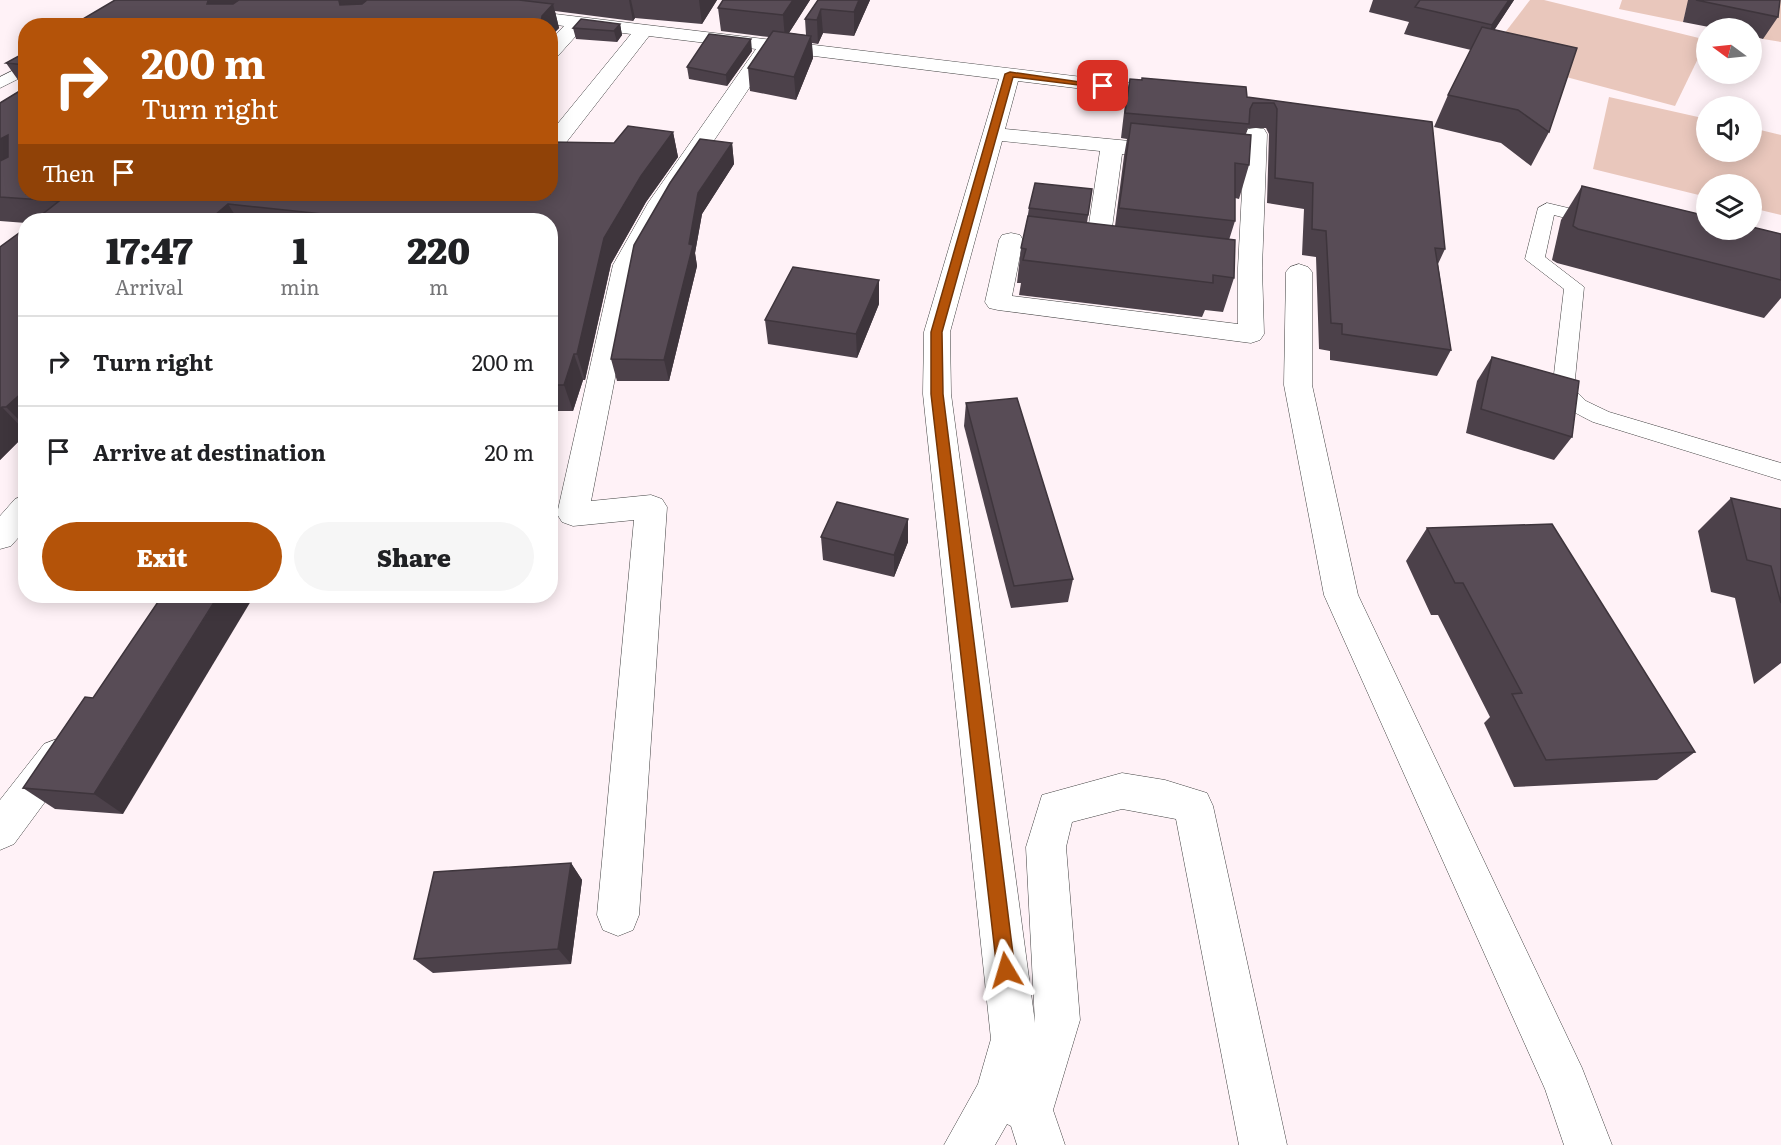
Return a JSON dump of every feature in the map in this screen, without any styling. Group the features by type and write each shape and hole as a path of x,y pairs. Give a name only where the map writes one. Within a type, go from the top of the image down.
{"street":[{"path":"496,14 537,18"},
{"path":"705,38 717,19"},
{"path":"558,20 1196,97"},
{"path":"558,44 578,22"},
{"path":"618,915 651,507 573,514 626,265 660,203 780,46 804,29"},
{"path":"558,138 643,31"},
{"path":"1010,74 937,332 937,394 1023,1116"},
{"path":"993,134 1194,154"},
{"path":"965,234 1022,241 998,302 1251,334 1238,267 1241,159 1256,134"},
{"path":"1098,250 1112,146"},
{"path":"1299,272 1298,385 1341,595 1566,1084 1588,1145"},
{"path":"0,537 18,516"},
{"path":"0,831 78,729"},
{"path":"968,1145 1023,1116 1058,1020 1046,847 1056,808 1122,791 1165,798 1192,806 1263,1145"}],"lane":[{"path":"0,83 18,73"},
{"path":"1614,225 1547,208 1535,260 1574,287 1563,391 1578,406 1600,417 1781,472"}],"shaded area":[{"path":"1530,0 1544,0 1696,37 1696,63 1675,106 1487,56"},
{"path":"1622,0 1781,0 1781,42 1763,39 1765,23 1762,22 1762,18 1742,18 1687,6 1683,22 1619,9"},
{"path":"1609,97 1696,117 1696,162 1762,162 1762,130 1781,135 1781,215 1762,210 1762,174 1696,174 1696,194 1593,169"}],"building":[{"path":"115,0 209,0 207,4 233,4 239,0 340,0 340,5 362,4 367,0 519,0 553,4 542,18 85,18"},
{"path":"723,0 793,0 783,15 718,8"},
{"path":"818,0 859,0 854,12 821,9 817,20 805,19"},
{"path":"1420,0 1509,0 1492,25 1415,7"},
{"path":"1696,0 1780,0 1778,17"},
{"path":"581,19 620,24 614,31 573,28"},
{"path":"1482,27 1577,48 1549,132 1518,110 1448,95"},
{"path":"773,31 811,36 794,77 748,68"},
{"path":"709,34 751,39 726,75 687,67"},
{"path":"18,56 18,64 6,63"},
{"path":"1142,78 1246,87 1247,97 1432,122 1445,249 1435,248 1451,350 1342,334 1342,324 1331,323 1326,231 1312,229 1313,183 1275,178 1277,109 1274,103 1253,103 1250,109 1249,124 1125,113 1130,79 1142,80"},
{"path":"18,92 18,198 0,197 0,161 8,157 8,135 0,139 0,103"},
{"path":"1131,123 1251,135 1249,165 1235,163 1235,221 1119,208"},
{"path":"628,126 673,132 641,176 604,238 577,354 574,354 564,385 558,385 558,213 314,213 228,204 217,213 44,213 59,201 558,201 558,142 614,143"},
{"path":"700,139 732,143 698,193 689,244 693,245 664,360 611,359 634,245 670,183"},
{"path":"1035,183 1092,189 1088,215 1029,208"},
{"path":"1582,186 1696,213 1696,240 1762,240 1762,229 1781,234 1781,280 1578,229 1573,226"},
{"path":"1028,216 1235,240 1234,278 1213,275 1213,283 1023,260 1026,249 1021,248"},
{"path":"18,234 18,396 6,407 0,409 0,247"},
{"path":"793,267 879,280 856,334 765,320"},
{"path":"1492,357 1579,381 1572,437 1481,409"},
{"path":"1017,398 1073,579 1014,586 966,403"},
{"path":"1731,498 1781,509 1781,603 1771,566 1747,560"},
{"path":"837,502 908,519 894,555 821,537"},
{"path":"1552,524 1695,752 1546,760 1512,694 1522,693 1463,583 1455,583 1427,528"},
{"path":"157,603 214,603 94,794 23,788 85,697 93,698"},
{"path":"571,863 558,949 414,959 434,872"}],"route":[{"path":"1006,970 937,394 937,332 1010,74 1103,86"}]}
